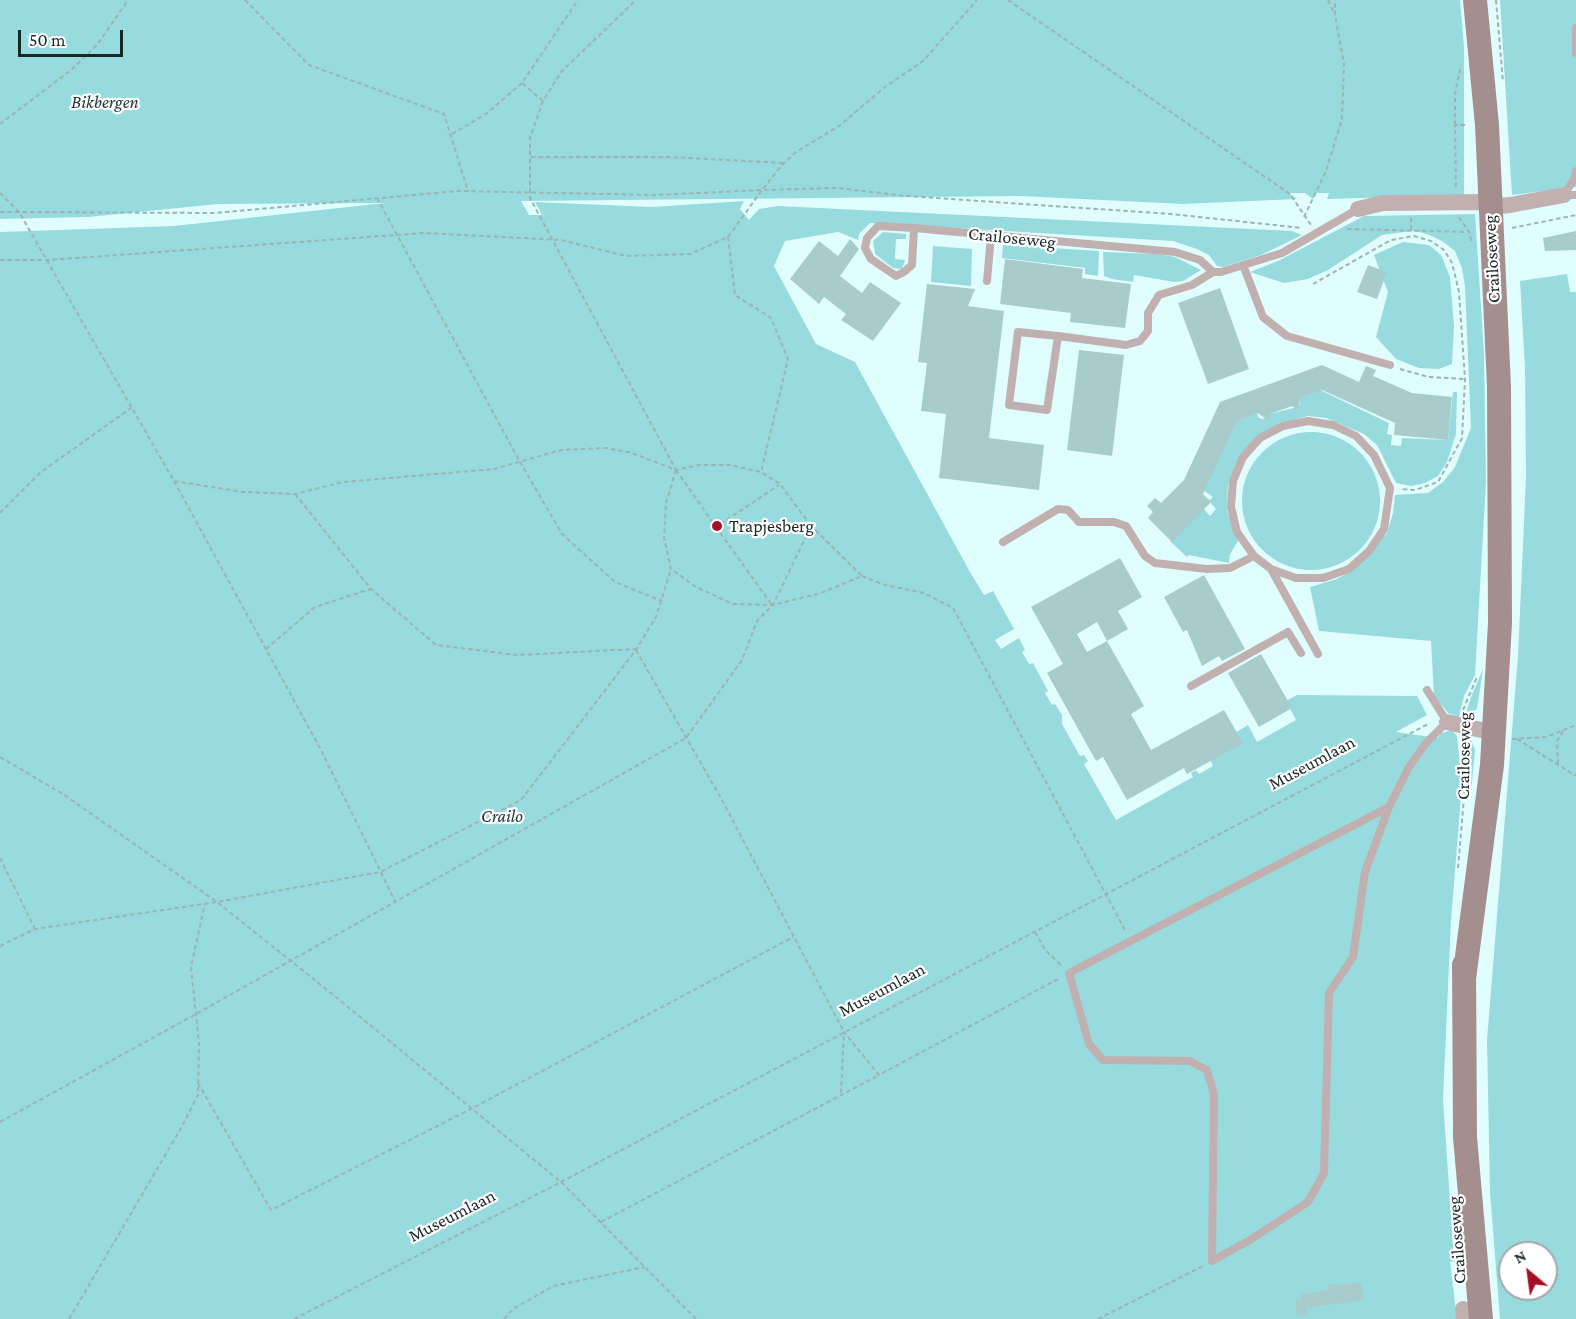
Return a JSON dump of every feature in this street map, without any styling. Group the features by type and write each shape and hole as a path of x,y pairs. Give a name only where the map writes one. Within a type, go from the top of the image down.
{"main road":[{"name":"Crailoseweg","path":"1470,1316 1465,1137 1464,916 1500,623 1499,387 1487,125 1475,0"}],"street":[{"path":"1358,209 1383,203 1510,206 1570,195"}],"lane":[{"path":"1576,28 1574,29 1576,53"},
{"path":"1570,195 1576,171"},
{"path":"1058,336 1047,410 1009,405 1018,332 1058,336 1126,345 1140,342 1148,331 1148,313 1159,295 1192,285 1213,272 1281,253 1358,209"},
{"name":"Crailoseweg","path":"914,228 912,265 904,272 896,276 871,259 865,248 870,231 878,226 914,228 1175,252 1200,260 1213,272"},
{"path":"987,281 990,236"},
{"path":"1243,265 1263,317 1287,336 1390,365"},
{"path":"1316,422 1333,425 1356,436 1374,454 1390,488 1384,529 1369,551 1348,568 1323,578 1296,578 1271,569 1254,556 1237,531 1231,507 1233,481 1243,458 1254,445 1282,426 1316,422"},
{"path":"1003,542 1058,509 1068,510 1079,522 1114,522 1126,526 1145,556 1155,563 1207,569 1230,568 1254,556"},
{"path":"1271,569 1318,654"},
{"path":"1191,686 1288,632 1301,653"},
{"path":"1428,690 1485,731"},
{"path":"1389,807 1069,973 1089,1044 1103,1060 1190,1061 1207,1070 1214,1094 1212,1261 1250,1240 1308,1202 1324,1173 1329,993 1353,957 1365,872 1389,807 1409,768 1426,744 1485,731"}],"path":[{"path":"0,124 71,70 97,45 128,0"},
{"path":"245,0 309,66 444,114 468,191"},
{"path":"451,134 486,114 522,83 578,0"},
{"path":"636,0 561,72 543,101 530,138 530,194 550,239 676,470 773,605"},
{"path":"0,260 48,260 424,233 550,239 626,256 690,254 728,237 783,164 796,152 840,126 885,87 923,61 977,0"},
{"path":"1008,0 1290,194 1304,217 1326,171 1342,119 1344,64 1335,15 1335,0"},
{"path":"1328,0 1335,15"},
{"path":"1496,0 1501,34 1504,90"},
{"path":"522,83 543,101"},
{"path":"530,157 670,157 783,164"},
{"path":"0,212 215,213 468,191 654,195 838,188 906,196 1171,214 1323,229"},
{"path":"0,193 19,212 174,481 321,750 394,901"},
{"path":"377,198 395,235 562,534 615,582 662,601"},
{"path":"1507,229 1576,215"},
{"name":"Crailoseweg","path":"1323,229 1469,232 1473,254"},
{"path":"1313,284 1391,240 1414,236 1431,240 1444,250 1452,263 1459,292 1465,379 1462,438 1438,482 1414,490 1390,488"},
{"path":"728,237 735,295 771,318 788,359 761,472"},
{"path":"1390,365 1430,377 1465,379"},
{"path":"0,513 41,472 132,408"},
{"path":"174,481 243,492 295,494 343,482 494,470 561,450 606,448 632,453 676,470 699,465 730,465 761,472 780,484 811,526 862,576 885,585 924,593 953,608 1131,941"},
{"path":"0,946 35,929 217,902 380,872 521,801 636,650 656,617 671,569 664,538 666,503 676,470"},
{"path":"716,526 780,484"},
{"path":"295,494 370,589 436,645 517,655 636,650"},
{"path":"0,1122 686,738 742,660 757,621 773,605 811,526"},
{"path":"671,569 696,587 733,604 773,605 821,593 862,576"},
{"path":"266,650 315,607 370,589"},
{"path":"636,650 686,738 844,1032 879,1075"},
{"name":"Crailoseweg","path":"1457,876 1466,774 1485,731 1466,698 1478,675"},
{"name":"Museumlaan","path":"294,1319 561,1182 1417,729 1431,723 1546,737 1576,725"},
{"path":"1558,765 1557,741 1564,730"},
{"path":"1485,731 1558,765 1576,776"},
{"path":"0,757 63,794 217,902 291,961 561,1182 696,1319"},
{"path":"0,858 35,929"},
{"path":"69,1319 180,1130 198,1095 199,1044 191,967 205,903"},
{"path":"601,1222 1069,973 1046,951 1035,932"},
{"path":"198,1083 271,1210 471,1109 793,937"},
{"path":"841,1094 844,1032"},
{"path":"1098,1319 1212,1261"},
{"path":"504,1319 553,1286 645,1267"},
{"path":"691,1314 692,1319"},
{"path":"508,1315 513,1319"}],"green space":[{"name":"Crailo","path":"0,0 1460,0 1464,47 1464,195 1327,199 1329,193 1316,193 1313,199 1305,193 1289,193 1297,199 1183,204 1021,196 521,201 529,215 542,215 535,202 652,207 744,201 740,209 749,220 759,209 778,206 1292,231 1302,235 1261,255 1223,267 1217,266 1209,255 1173,241 870,223 859,234 858,240 838,232 785,241 774,266 816,344 855,362 970,572 984,595 993,591 1014,629 995,640 1001,649 1019,638 1025,650 1022,652 1029,664 1033,663 1048,691 1045,693 1062,715 1062,724 1080,756 1084,755 1088,761 1084,764 1116,820 1193,777 1191,773 1196,770 1199,774 1213,766 1206,751 1248,725 1257,742 1296,720 1286,701 1297,695 1417,696 1427,715 1396,732 1438,738 1441,733 1452,730 1457,736 1462,784 1451,921 1443,1099 1454,1261 1450,1262 1457,1319 0,1319 0,232 174,226 385,203 218,204 88,217 0,219"},
{"path":"1500,0 1576,0 1576,187 1512,195"},
{"path":"1475,214 1484,353 1486,482 1475,675 1464,696 1459,717 1448,713 1434,696 1431,641 1319,631 1310,587 1337,579 1349,572 1387,533 1395,495 1428,493 1443,482 1455,467 1471,428 1465,287 1462,268 1455,251 1429,235 1416,231 1404,232 1382,235 1328,270 1308,279 1284,283 1250,272 1278,261 1364,216"},
{"path":"883,232 906,234 906,239 896,239 895,259 905,260 902,269 893,268 875,254 873,241"},
{"path":"1403,242 1429,245 1441,255 1450,277 1454,326 1452,364 1439,369 1419,368 1396,359 1376,337 1388,292 1374,255"},
{"path":"1003,245 1099,251 1098,276 1085,274 1085,268 1002,258"},
{"path":"933,246 972,249 971,286 931,282"},
{"path":"1103,252 1175,257 1201,270 1183,281 1174,282 1134,275 1133,282 1112,279 1104,276"},
{"path":"1567,274 1570,292 1576,292 1576,1319 1500,1319 1499,1301 1558,1301 1558,1241 1498,1241 1498,1294 1490,1192 1487,1040 1518,656 1526,477 1525,368 1520,281"},
{"path":"1320,390 1389,423 1387,434 1392,435 1391,445 1401,446 1402,438 1448,440 1453,392 1457,392 1456,434 1447,462 1438,476 1425,483 1411,486 1396,483 1377,445 1364,434 1326,418 1308,416 1286,422 1265,433 1237,464 1228,485 1227,510 1238,541 1230,554 1229,563 1189,555 1187,557 1170,541 1203,508 1210,516 1216,509 1209,501 1213,497 1203,490 1236,421 1257,413 1259,418 1264,419 1269,414 1298,407 1299,398"},
{"path":"1311,432 1338,437 1350,443 1360,452 1369,462 1375,474 1380,501 1375,528 1369,540 1360,550 1350,559 1338,565 1311,570 1284,565 1272,559 1262,550 1253,540 1247,528 1242,501 1247,474 1253,462 1262,452 1272,443 1284,437"},
{"path":"1483,669 1477,709 1465,717 1471,697"},
{"path":"1465,736 1471,740 1475,750 1471,792"}],"building":[{"path":"1576,231 1576,250 1545,251 1543,238"},
{"path":"850,239 859,249 840,276 862,293 870,282 901,303 873,341 841,320 846,314 824,297 819,304 790,279 819,241 838,256"},
{"path":"1005,259 1083,269 1082,278 1131,284 1125,328 1070,322 1071,313 1000,304"},
{"path":"1368,265 1387,272 1377,299 1357,292"},
{"path":"927,284 975,289 968,306 1004,311 989,438 1044,445 1039,490 939,478 946,414 921,411 927,363 918,362"},
{"path":"1220,288 1249,369 1208,384 1178,303"},
{"path":"1079,350 1124,355 1112,456 1067,450"},
{"path":"1322,365 1359,382 1366,366 1376,370 1373,376 1412,393 1452,397 1448,440 1394,435 1395,423 1322,390 1300,398 1298,410 1292,406 1270,414 1268,421 1258,413 1237,421 1203,494 1211,502 1172,542 1148,518 1153,512 1147,506 1155,498 1161,503 1184,480 1220,402"},
{"path":"1120,558 1142,597 1118,611 1128,629 1107,641 1144,706 1131,714 1151,750 1224,710 1243,743 1187,774 1184,768 1127,800 1103,757 1096,761 1047,673 1063,664 1031,607","holes":["1097,622 1107,641 1087,652 1077,634"]},
{"path":"1204,575 1245,649 1222,661 1219,656 1202,666 1187,630 1183,632 1164,597"},
{"path":"1261,654 1292,708 1259,727 1228,673"},
{"path":"1361,1283 1364,1300 1306,1308 1307,1315 1297,1316 1295,1301 1302,1300 1301,1294 1329,1290 1328,1284"}],"place":[{"name":"Trapjesberg","path":"717,526"}],"park label":[{"name":"Bikbergen","path":"105,102"}]}
